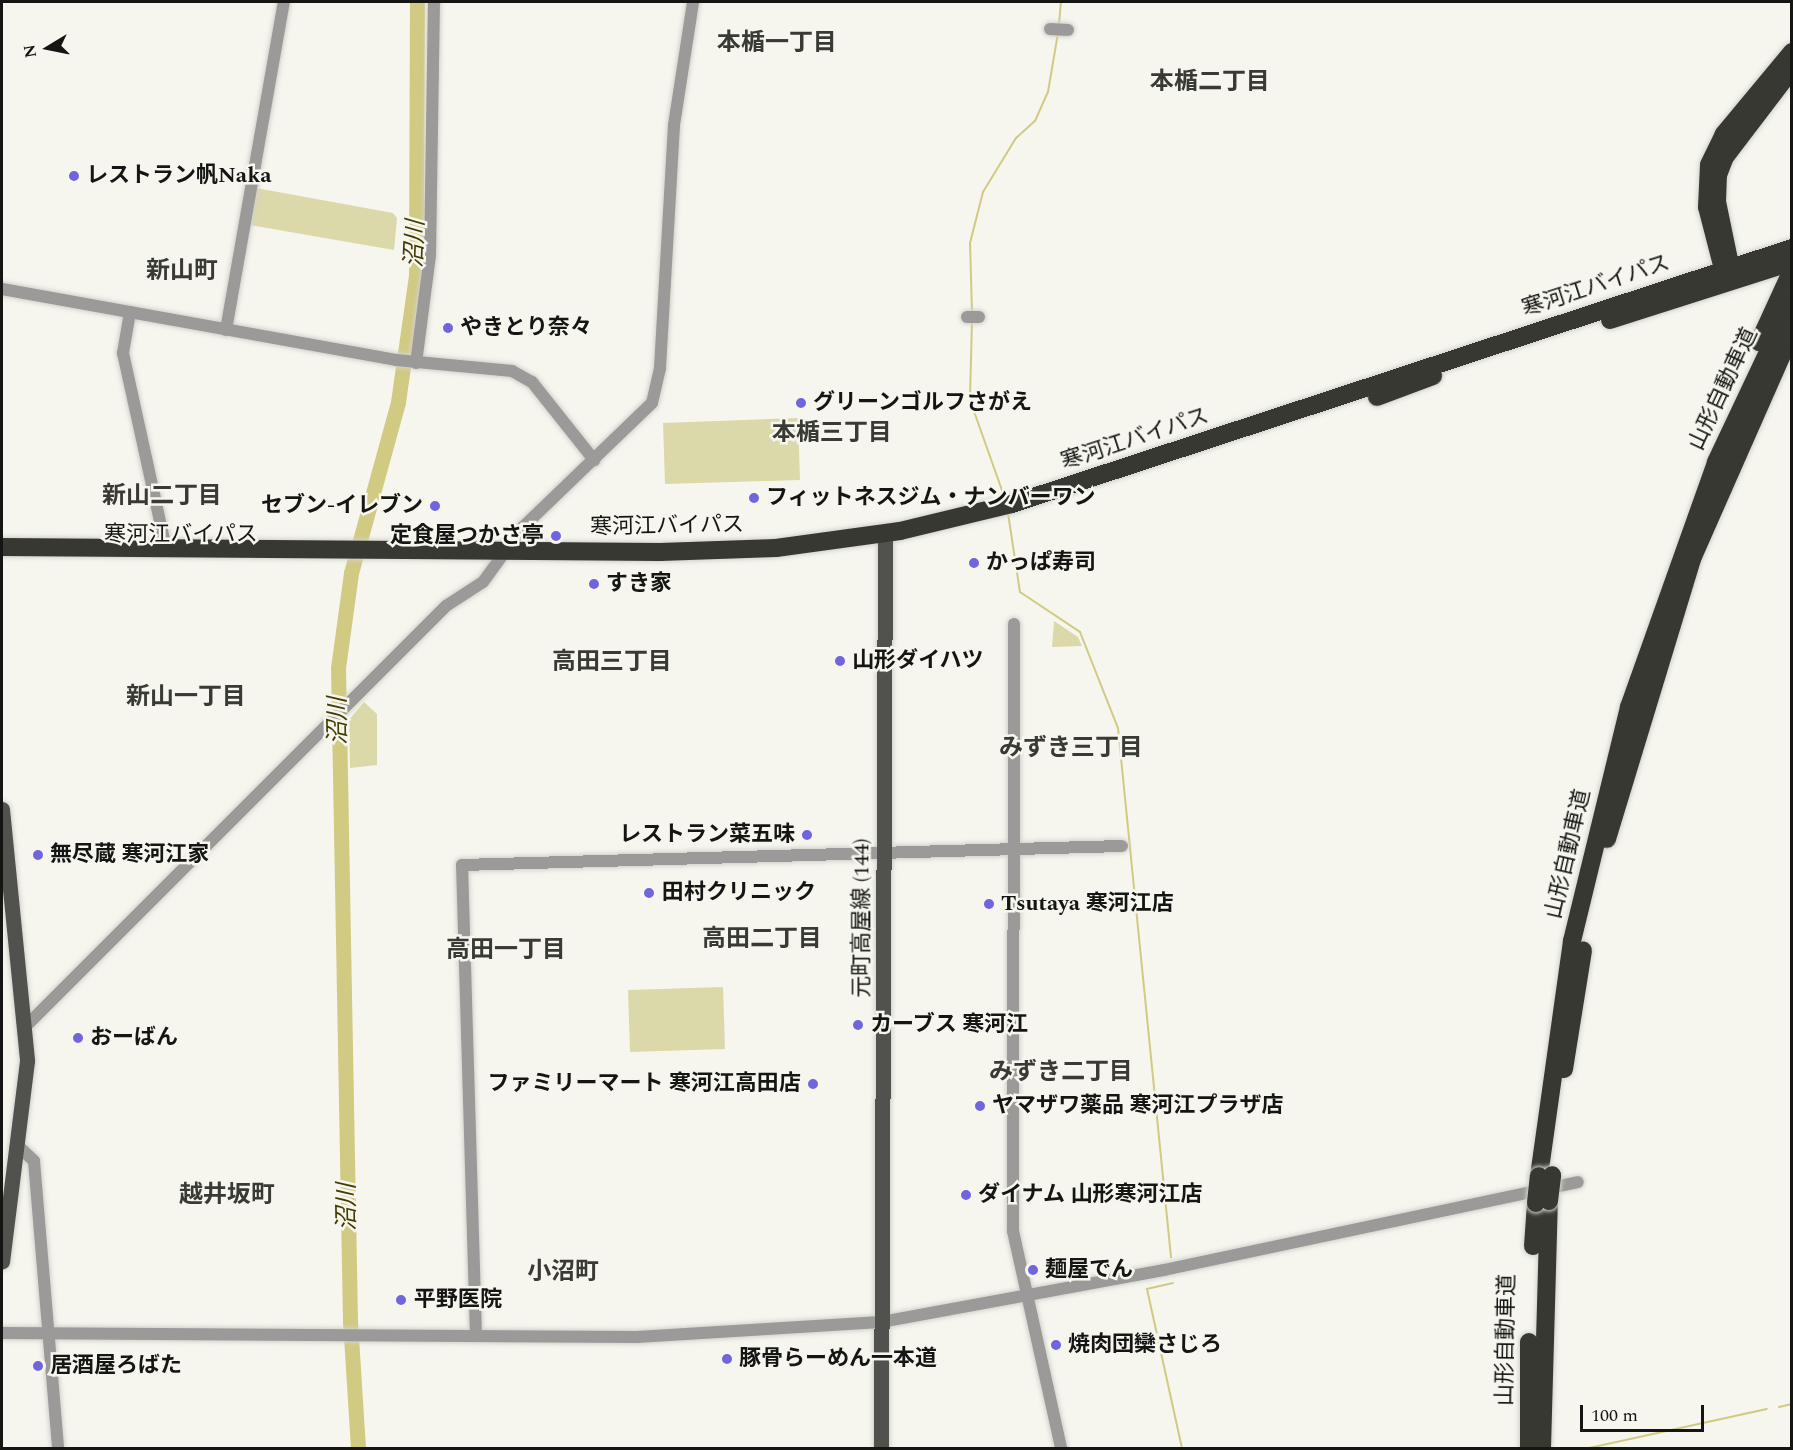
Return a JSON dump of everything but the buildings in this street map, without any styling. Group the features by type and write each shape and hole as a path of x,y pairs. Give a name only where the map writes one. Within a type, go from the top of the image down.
{"highway":[{"path":"1730,271 1707,207 1709,165 1724,134 1791,52"},
{"path":"1730,271 1717,202 1718,175 1725,157 1791,70"},
{"name":"寒河江バイパス","path":"2,547 166,548 380,556 778,557 886,537 1007,510 1730,271 1791,248"},
{"path":"1716,462 1790,270"},
{"name":"寒河江バイパス","path":"1730,271 1790,270"},
{"name":"山形自動車道","path":"1529,1449 1545,1175 1608,810 1652,635 1716,462 1791,301"},
{"name":"山形自動車道","path":"1614,786 1692,559 1791,332"},
{"name":"寒河江バイパス","path":"2,558 335,555"},
{"name":"山形自動車道","path":"1542,1449 1543,1202"}],"main road":[{"name":"元町高屋線 (144)","path":"881,1449 886,537"},
{"path":"2,809 25,1027 26,1083 2,1261"}],"street":[{"path":"226,330 284,2"},
{"path":"416,363 430,234 434,2"},
{"path":"25,1027 446,606 483,582 503,555 652,402 658,387 673,135 693,2"},
{"path":"1050,29 1068,30"},
{"path":"2,289 396,360 524,375 594,460"},
{"path":"130,312 123,353 166,548"},
{"path":"1014,624 1011,853 1012,1231 1061,1449"},
{"path":"476,1336 462,865 1011,853 1122,846"},
{"path":"18,1146 34,1161 58,1449"},
{"path":"2,1333 637,1337 882,1322 1028,1297 1578,1182"}],"shaded area":[{"path":"256,188 393,213 397,218 394,250 250,225"},
{"path":"798,418 800,480 665,484 663,423"},
{"path":"1054,621 1078,637 1082,646 1052,647"},
{"path":"364,702 377,714 377,765 350,768 349,720"},
{"path":"723,987 725,1049 630,1052 628,990"}],"waterway":[{"name":"沼川","path":"358,1448 350,1321 338,668 351,573 398,402 416,275 417,2"},
{"path":"1059,24 1061,2"},
{"path":"972,313 970,243 983,192 1016,138 1035,121 1048,92 1058,33"},
{"path":"972,321 970,400 1005,499"},
{"path":"1008,513 1020,592 1080,632 1118,728 1171,1257"},
{"path":"1173,1283 1147,1289 1182,1448"},
{"path":"1779,1407 1792,1404"},
{"path":"1589,1448 1767,1409"}],"place":[{"name":"レストラン帆Naka","path":"74,176"},
{"name":"やきとり奈々","path":"448,328"},
{"name":"グリーンゴルフさがえ","path":"801,403"},
{"name":"フィットネスジム・ナンバーワン","path":"754,498"},
{"name":"セブン-イレブン","path":"435,506"},
{"name":"定食屋つかさ亭","path":"556,536"},
{"name":"かっぱ寿司","path":"974,563"},
{"name":"すき家","path":"594,584"},
{"name":"山形ダイハツ","path":"840,661"},
{"name":"レストラン菜五味","path":"807,835"},
{"name":"無尽蔵 寒河江家","path":"38,855"},
{"name":"田村クリニック","path":"649,893"},
{"name":"Tsutaya 寒河江店","path":"989,904"},
{"name":"カーブス 寒河江","path":"858,1025"},
{"name":"おーばん","path":"78,1038"},
{"name":"ファミリーマート 寒河江高田店","path":"813,1084"},
{"name":"ヤマザワ薬品 寒河江プラザ店","path":"980,1106"},
{"name":"ダイナム 山形寒河江店","path":"966,1195"},
{"name":"麺屋でん","path":"1033,1270"},
{"name":"平野医院","path":"401,1300"},
{"name":"焼肉団欒さじろ","path":"1056,1345"},
{"name":"豚骨らーめん一本道","path":"727,1359"},
{"name":"居酒屋ろばた","path":"38,1366"}],"district":[{"name":"本楯一丁目","path":"777,44"},
{"name":"本楯二丁目","path":"1210,83"},
{"name":"新山町","path":"182,272"},
{"name":"本楯三丁目","path":"832,434"},
{"name":"新山二丁目","path":"162,497"},
{"name":"高田三丁目","path":"612,663"},
{"name":"新山一丁目","path":"186,698"},
{"name":"みずき三丁目","path":"1071,749"},
{"name":"高田二丁目","path":"762,940"},
{"name":"高田一丁目","path":"506,951"},
{"name":"みずき二丁目","path":"1061,1073"},
{"name":"越井坂町","path":"227,1196"},
{"name":"小沼町","path":"563,1273"}]}
